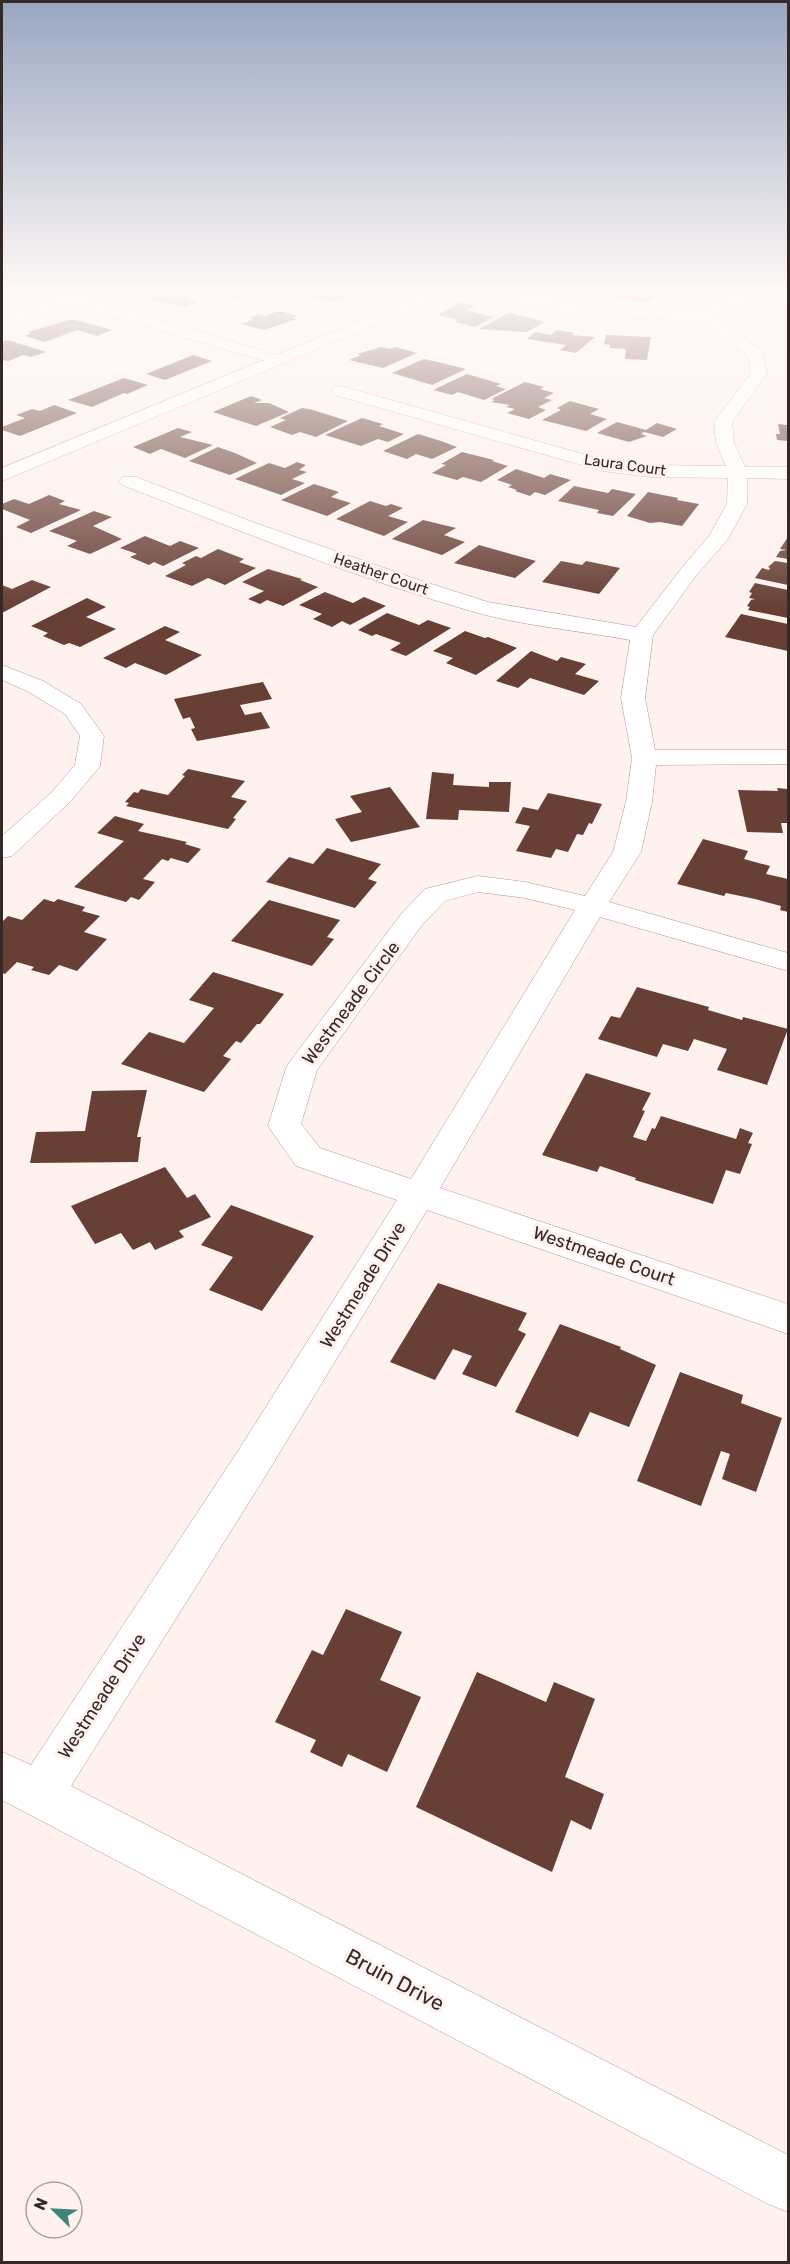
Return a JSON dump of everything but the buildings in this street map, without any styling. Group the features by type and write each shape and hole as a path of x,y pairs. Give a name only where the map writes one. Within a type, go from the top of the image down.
{"street":[{"path":"2,475 192,396"},
{"name":"Laura Court","path":"357,396 603,465 651,471 789,473"},
{"path":"642,635 688,573 718,539 737,504 738,472 725,443 723,422 742,396"},
{"name":"Heather Court","path":"129,482 408,584 484,608 642,635"},
{"name":"Westmeade Drive","path":"20,1785 252,1463 627,852 639,802 644,758 633,698 642,635"},
{"path":"2,672 35,686 73,709 92,736 87,766 61,797 2,850"},
{"path":"644,758 789,757"},
{"name":"Westmeade Circle","path":"419,1194 308,1157 284,1126 302,1068 412,919 435,895 478,884 525,890 592,906"},
{"path":"592,906 789,962"},
{"name":"Westmeade Court","path":"419,1194 789,1319"},
{"name":"Bruin Drive","path":"20,1785 789,2184"}]}
